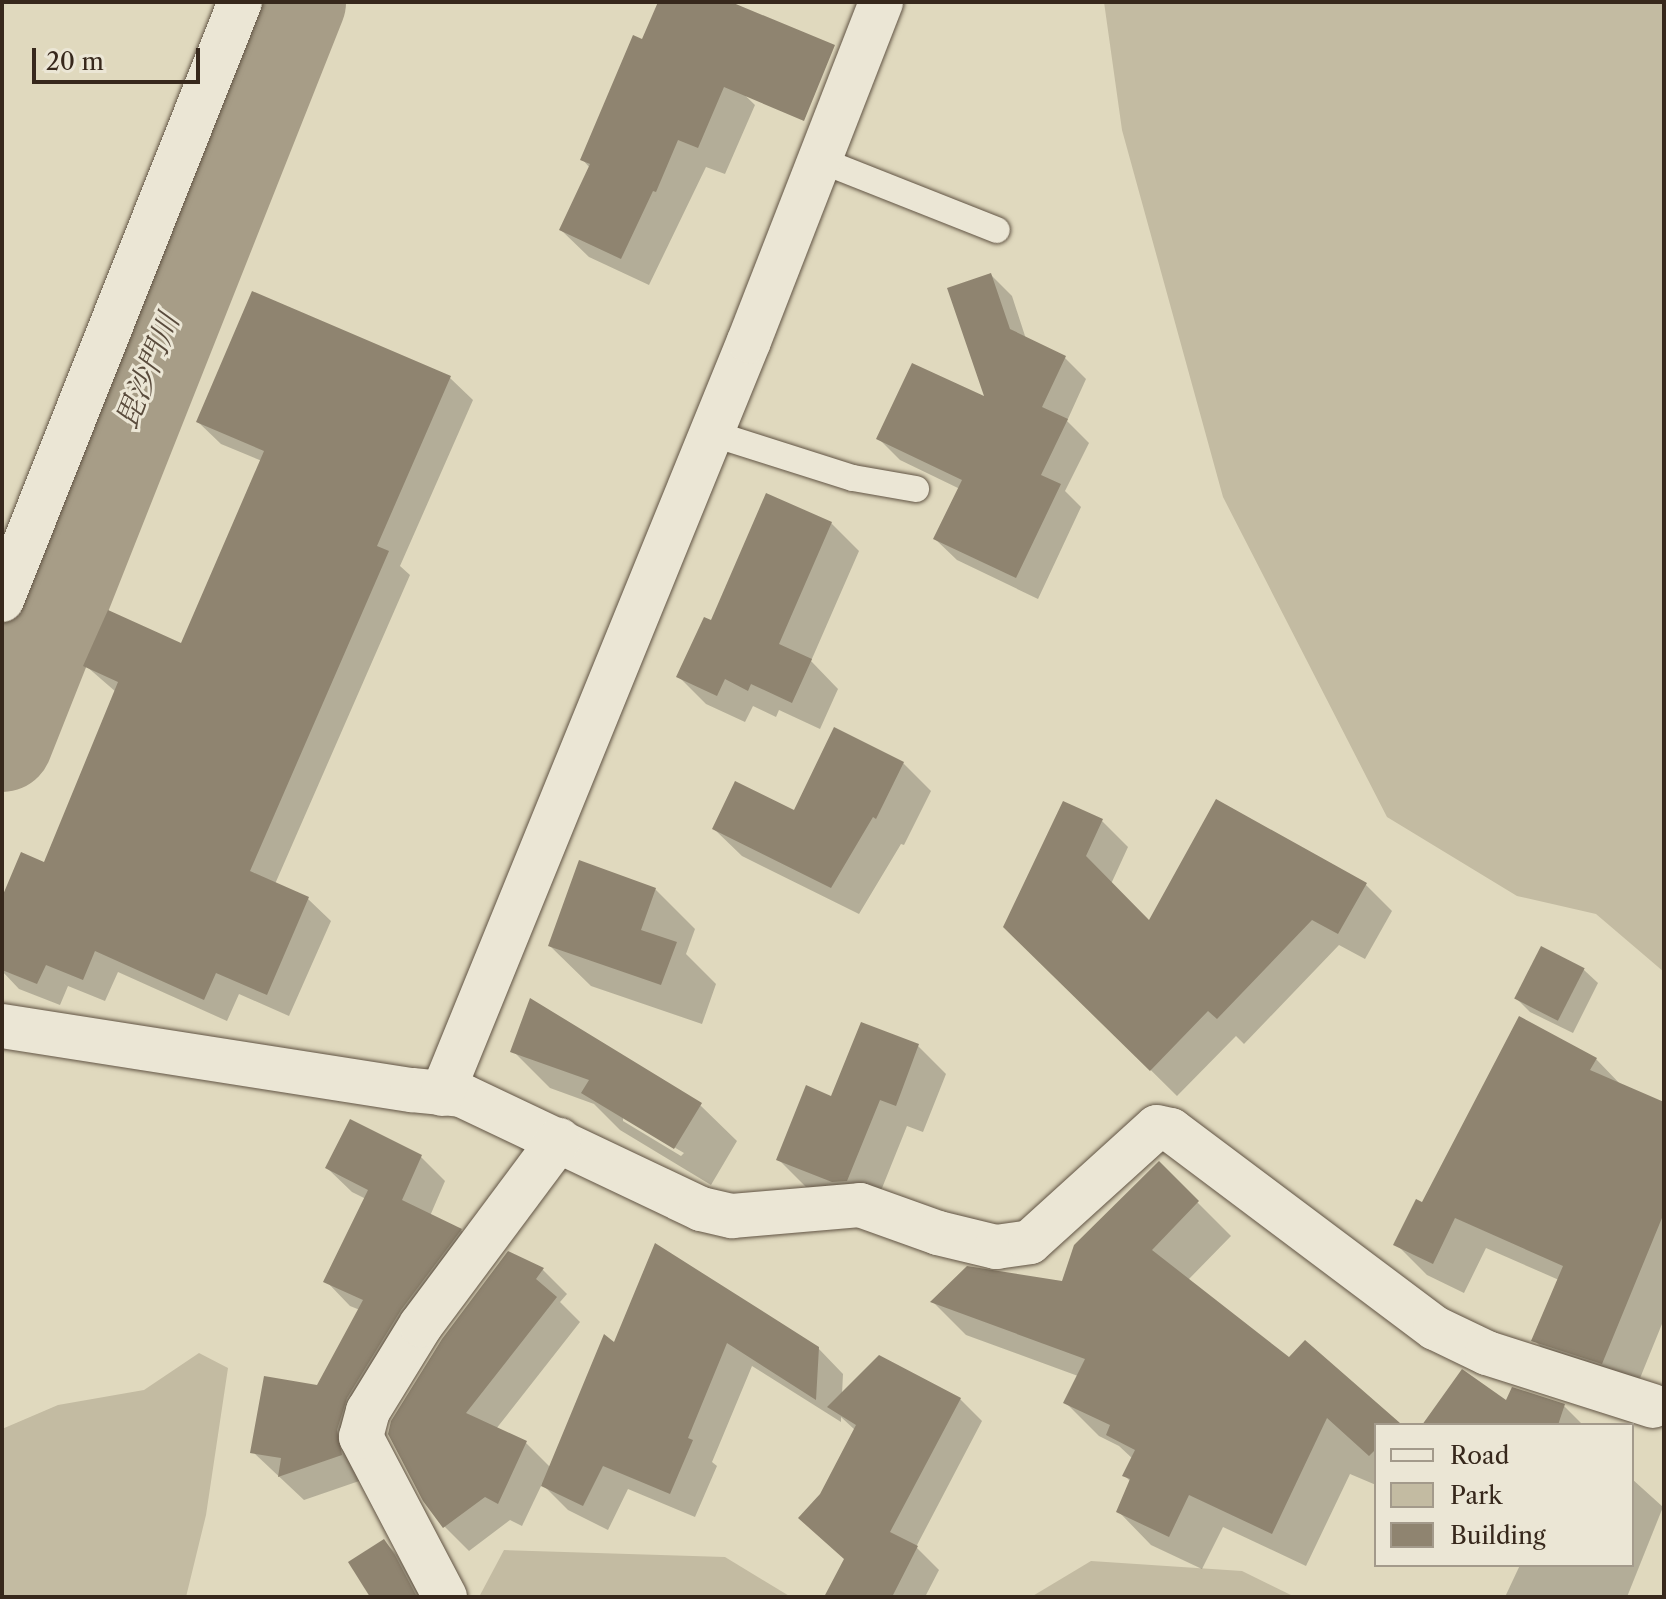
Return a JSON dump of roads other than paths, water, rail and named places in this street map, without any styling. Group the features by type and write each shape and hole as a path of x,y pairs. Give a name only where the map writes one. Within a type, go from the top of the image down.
{"street":[{"path":"2,600 240,2"},
{"path":"442,1094 711,433 881,2"},
{"path":"2,1026 461,1095 701,1209 732,1216 860,1205 938,1233 996,1247 1030,1242 1157,1127 1171,1130 1288,1222 1435,1328 1487,1353 1653,1406"},
{"path":"445,1597 361,1437 368,1411 421,1325 559,1140"}],"lane":[{"path":"820,160 997,230"},
{"path":"711,433 853,478 916,489"}],"waterway":[{"name":"毘沙門川","path":"2,741 295,2"}]}
